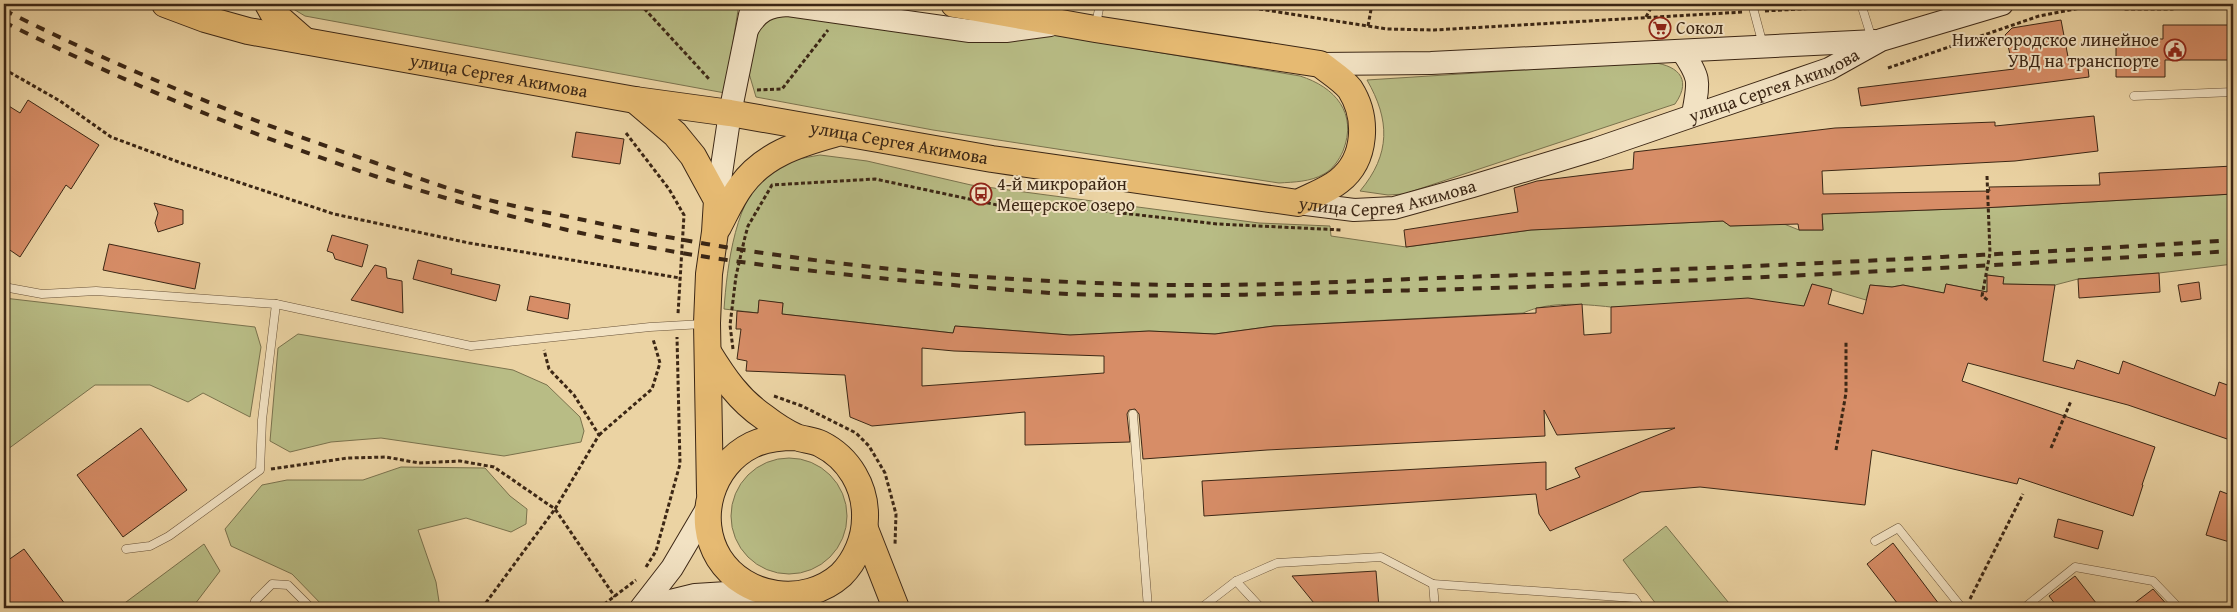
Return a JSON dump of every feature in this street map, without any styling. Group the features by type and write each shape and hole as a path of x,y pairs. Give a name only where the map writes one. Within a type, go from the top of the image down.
{"main road":[{"name":"улица Сергея Акимова","path":"165,4 205,19 239,28 635,100 730,113 992,159 1354,210 1394,208 1596,148 1830,69 1877,41"},
{"path":"268,4 273,13 306,41"},
{"path":"752,4 730,113 717,200 709,274 707,323 720,353 724,378 740,398 764,418 796,437 821,444 842,458 857,479 866,503 865,529 857,554 841,574 819,589 793,596"},
{"name":"улица Сергея Акимова","path":"954,4 1068,23 1097,16 1320,64 1431,63 1877,41 2002,4"},
{"path":"748,28 755,17 764,9 788,5 970,30 1006,31 1068,23"},
{"path":"1682,51 1696,71 1698,86 1693,114"},
{"path":"1298,203 1339,181 1356,160 1363,137 1360,109 1349,88 1320,64"},
{"path":"635,100 675,134 693,156 717,200"},
{"path":"715,232 741,186 774,155 797,144 839,132"},
{"path":"720,353 709,501 709,533 719,558 737,578 759,591"},
{"path":"641,608 672,568 709,501 719,475 733,458 752,445 773,438 796,437"},
{"path":"865,529 896,608"},
{"path":"641,608 695,595 759,591 793,596 823,608"}],"lane":[{"path":"1861,4 1877,41"},
{"path":"1753,7 1764,46"},
{"path":"2134,96 2233,92"},
{"path":"4,287 42,294 96,291 276,304 471,346 650,327 707,323"},
{"path":"126,549 150,546 169,536 260,470 262,420 276,304"},
{"path":"1133,414 1148,608"},
{"path":"1876,541 1898,528 1962,608"},
{"path":"1201,608 1236,581 1277,563 1381,557 1432,584 1634,598 1641,608"},
{"path":"2024,608 2075,567 2153,581 2179,608"},
{"path":"1236,581 1261,608"},
{"path":"253,608 255,601 272,584 288,585 311,608"},
{"path":"1432,584 1435,608"}],"path":[{"path":"640,4 710,80"},
{"path":"1227,4 1386,29 1434,30 1645,18 1753,7 1882,4"},
{"path":"1368,26 1372,4"},
{"path":"1645,18 1654,4"},
{"path":"1888,68 2040,16 2102,4 2124,9 2172,9 2201,4"},
{"path":"2215,4 2233,8"},
{"path":"757,90 782,89 833,23"},
{"path":"4,68 60,101 111,137 184,164 334,214 469,243 680,278"},
{"path":"626,133 670,188 684,216 676,367 680,408 680,464 656,551 643,571"},
{"path":"1986,176 1990,253 1982,296 1988,301"},
{"path":"720,353 730,325 736,276 748,226 772,185 875,179 1002,206 1078,208 1217,224 1346,230"},
{"path":"482,608 555,509 600,435 652,388 660,363 650,327"},
{"path":"541,339 549,369 574,395 600,435"},
{"path":"1836,450 1846,394 1846,342"},
{"path":"772,396 802,406 856,433 869,446 885,473 896,514 895,554"},
{"path":"2051,448 2071,401"},
{"path":"260,470 348,458 386,457 419,463 460,461 494,467 555,509 615,597"},
{"path":"1970,599 2023,494"},
{"path":"599,608 639,577"}],"green space":[{"path":"285,4 739,4 725,93 305,16"},
{"path":"770,12 1048,34 1300,76 1324,87 1340,103 1348,125 1347,137 1340,158 1327,172 1319,177 1308,180 1279,183 933,130 756,97 748,70 754,35"},
{"path":"1648,62 1666,66 1679,74 1683,86 1675,104 1404,194 1388,195 1360,191 1377,164 1384,137 1380,109 1367,80"},
{"path":"820,155 867,161 971,185 1259,223 1330,226 1331,236 1406,247 1531,230 1723,221 1730,226 1784,224 1799,230 1823,230 1822,214 1982,208 2233,194 2233,264 2159,273 2078,279 2055,285 2003,284 2003,277 1988,275 1987,292 1946,284 1944,293 1903,285 1892,287 1870,285 1866,300 1812,284 1804,306 1611,307 1566,304 1533,309 1523,313 1274,326 1215,334 1149,331 1070,335 955,326 953,333 782,314 783,303 759,301 758,313 724,309 735,233 750,195 760,180 778,166 790,161"},
{"path":"4,298 255,327 261,347 250,417 203,393 188,402 150,385 95,385 4,452"},
{"path":"298,334 513,370 547,385 580,417 584,431 581,442 504,456 381,438 331,442 290,452 270,441 278,348"},
{"path":"789,458 811,463 830,475 842,494 847,516 842,538 830,557 811,569 789,574 767,569 748,557 736,538 731,516 736,494 748,475 767,463"},
{"path":"401,467 485,468 510,496 527,509 526,524 511,532 466,518 418,530 436,582 440,608 325,608 292,574 231,546 225,529 262,485 287,480 363,480"},
{"path":"1666,526 1733,608 1659,608 1623,560"},
{"path":"204,544 220,571 192,608 118,608"}],"building":[{"path":"2061,20 2069,62 2087,60 2089,77 1861,106 1858,88 2014,69 2005,35 2012,28"},
{"name":"Нижегородское линейное УВД на транспорте","path":"2163,25 2233,25 2233,60 2165,60 2165,77 2116,77 2116,39 2163,39"},
{"path":"28,100 99,145 71,189 66,185 20,257 4,246 4,103 20,113"},
{"path":"2094,116 2098,151 2015,161 1822,171 1823,194 1990,191 1989,187 2100,185 2099,173 2233,166 2233,194 1982,208 1822,214 1823,230 1799,230 1798,224 1730,226 1723,221 1531,230 1406,247 1404,230 1518,212 1514,188 1537,181 1633,169 1634,152 1835,128 1995,122 1995,126"},
{"path":"576,132 624,139 620,164 572,157"},
{"path":"154,203 183,210 183,224 158,232 155,223 158,213"},
{"path":"332,235 368,245 362,267 335,259 333,253 327,251"},
{"path":"109,244 200,263 195,289 103,270"},
{"path":"418,260 452,269 451,274 500,285 496,301 413,279"},
{"path":"375,265 386,268 387,278 402,281 403,313 351,300"},
{"path":"2159,273 2160,292 2079,298 2078,279"},
{"path":"1987,275 2004,277 2003,284 2055,285 2043,361 2074,369 2077,360 2119,374 2123,361 2215,396 2219,382 2233,387 2233,441 2128,405 1968,363 1962,381 2155,447 2133,516 2019,478 2017,484 1872,450 1865,505 1700,487 1641,492 1550,531 1539,514 1536,494 1204,516 1202,481 1546,462 1546,490 1580,477 1575,468 1675,428 1557,435 1544,410 1545,436 1267,450 1143,459 1139,414 1135,409 1129,410 1127,414 1130,442 1025,445 1025,412 872,426 850,417 845,375 746,371 747,361 737,359 741,329 736,329 737,311 758,313 759,300 783,303 782,314 953,333 955,326 1070,335 1149,331 1215,334 1274,326 1536,313 1536,308 1582,304 1584,335 1611,333 1611,307 1748,298 1804,306 1812,284 1832,289 1828,304 1863,314 1870,285 1892,287 1903,285 1944,293 1946,284 1987,292","holes":["922,348 954,351 1104,356 1104,373 922,386"]},
{"path":"2199,282 2201,299 2181,302 2178,285"},
{"path":"530,296 570,304 568,319 527,310"},
{"path":"141,428 187,490 123,537 77,475"},
{"path":"2220,491 2233,496 2233,543 2206,535"},
{"path":"2058,519 2103,531 2098,549 2054,537"},
{"path":"1893,543 1942,608 1901,608 1867,564"},
{"path":"24,549 68,608 4,608 4,563"},
{"path":"1376,571 1379,608 1318,608 1292,576"},
{"path":"2075,576 2100,608 2058,608 2049,596"},
{"path":"2153,589 2170,608 2128,608"}],"railway":[{"path":"4,10 94,53 186,93 326,146 434,184 486,199 725,247 791,257 925,272 992,278 1126,284 1263,284 1770,265 2233,240"},
{"path":"4,22 80,59 234,125 313,155 393,182 474,206 556,227 670,251 768,266 898,280 1069,294 1246,295 1727,279 2233,251"}],"place":[{"name":"Сокол","path":"1660,28"},
{"name":"Нижегородское линейное УВД на транспорте","path":"2175,50"},
{"name":"4-й микрорайон Мещерское озеро","path":"981,194"}]}
